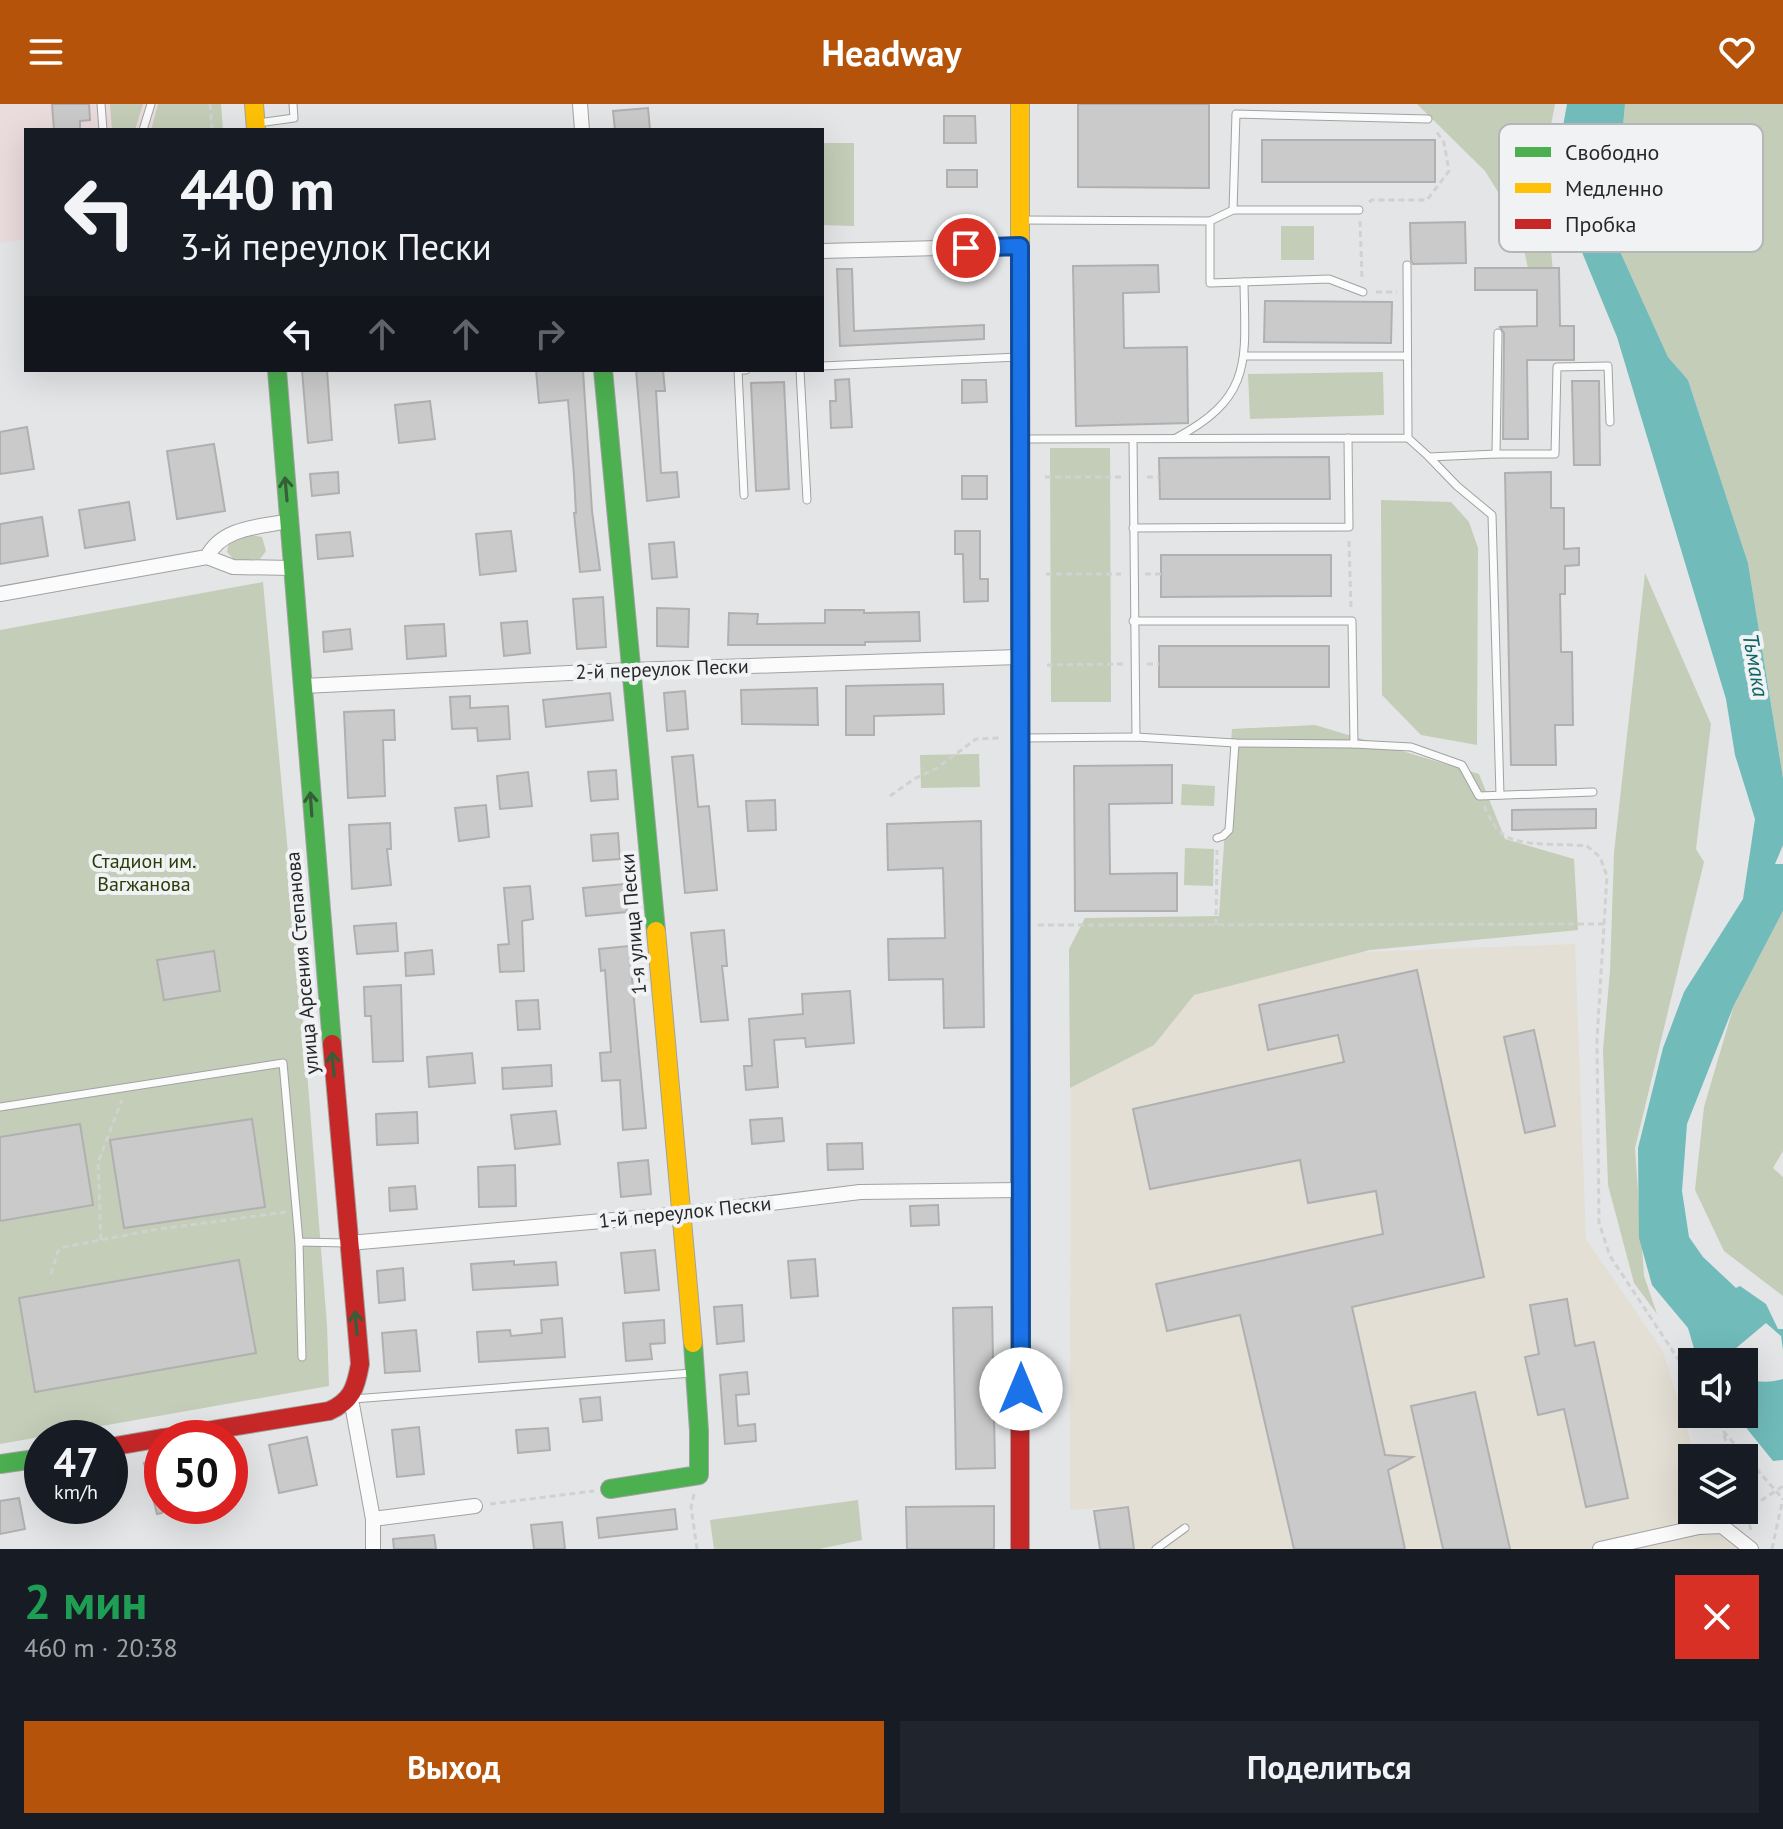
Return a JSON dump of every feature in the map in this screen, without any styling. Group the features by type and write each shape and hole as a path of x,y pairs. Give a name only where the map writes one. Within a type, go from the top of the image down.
{"street":[{"path":"254,104 256,127"},
{"path":"580,104 582,128"},
{"path":"1020,104 1020,1549"},
{"path":"824,251 1020,246"},
{"name":"улица Арсения Степанова","path":"277,372 360,1364 351,1399 373,1519 373,1549"},
{"name":"1-я улица Пески","path":"603,372 683,1214 699,1475 610,1489"},
{"path":"207,557 214,543 229,534 289,521"},
{"path":"0,594 207,557 233,567 293,568"},
{"name":"2-й переулок Пески","path":"303,686 631,670 1020,657"},
{"name":"1-й переулок Пески","path":"349,1243 683,1214 860,1192 1021,1190"},
{"path":"248,1424 329,1411 351,1399"},
{"path":"0,1464 24,1461"},
{"path":"373,1519 475,1506"},
{"path":"1600,1549 1699,1527 1722,1526 1751,1549"}],"lane":[{"path":"101,104 103,128"},
{"path":"144,128 151,104"},
{"path":"256,127 294,118 293,104"},
{"path":"1233,210 1236,114 1428,119"},
{"path":"1020,220 1210,221 1233,210 1359,210"},
{"path":"1210,221 1210,283 1329,279 1363,292"},
{"path":"1407,265 1408,438"},
{"path":"1174,438 1203,423 1230,394 1239,379 1245,356 1244,282"},
{"path":"1496,454 1498,333"},
{"path":"1245,356 1407,356"},
{"path":"824,366 1020,357"},
{"path":"1429,457 1555,454 1557,367 1608,366 1610,422"},
{"path":"738,372 744,495"},
{"path":"800,372 807,500"},
{"path":"1133,528 1349,527 1348,438"},
{"path":"1020,439 1408,438 1492,515 1500,795"},
{"path":"1133,439 1136,737"},
{"path":"1133,621 1352,621 1354,744"},
{"path":"1020,738 1136,737 1411,747 1462,765 1479,796 1593,792"},
{"path":"1217,838 1229,830 1235,743"},
{"path":"0,1107 283,1063 298,1210 302,1357"},
{"path":"299,1242 349,1243"},
{"path":"351,1399 695,1373"},
{"path":"1156,1549 1185,1528"}],"path":[{"path":"210,104 212,128"},
{"path":"1407,292 1363,292 1359,210 1372,200 1427,200 1449,171 1444,143 1428,119"},
{"path":"1045,477 1159,477"},
{"path":"1349,527 1352,621"},
{"path":"1046,574 1161,574"},
{"path":"1047,665 1159,664"},
{"path":"890,796 937,768 976,739 1020,738"},
{"path":"1479,796 1502,835 1524,842 1587,846 1600,857 1607,876 1597,1039 1599,1223 1610,1256 1678,1359"},
{"path":"1216,925 1217,838"},
{"path":"1021,925 1606,924"},
{"path":"101,1240 98,1162 127,1087"},
{"path":"51,1274 58,1251 64,1247 298,1210"},
{"path":"1722,1428 1783,1499 1772,1549"},
{"path":"1724,1432 1727,1444"},
{"path":"1722,1526 1783,1486"},
{"path":"475,1506 610,1489"},
{"path":"691,1507 697,1549"}],"shaded area":[{"path":"0,104 221,104 223,128 24,128 24,239 0,243"},
{"path":"1575,944 1586,1239 1663,1351 1678,1400 1678,1428 1687,1428 1692,1444 1678,1444 1678,1524 1721,1524 1738,1549 1135,1549 1129,1506 1070,1510 1071,963"}],"green space":[{"path":"110,104 143,104 136,128 112,128"},
{"path":"158,104 221,104 223,128 152,128"},
{"path":"1417,104 1555,104 1551,124 1499,124 1499,194 1485,171"},
{"path":"1625,104 1783,104 1783,778 1748,563 1688,380 1668,357 1620,252 1763,252 1763,124 1623,124"},
{"path":"824,143 854,143 854,226 824,225"},
{"path":"1281,226 1314,226 1314,260 1281,260"},
{"path":"1525,252 1551,252 1553,273 1529,273"},
{"path":"1383,372 1384,415 1250,419 1248,374"},
{"path":"1050,448 1110,448 1111,702 1051,702"},
{"path":"1381,500 1451,502 1469,522 1478,548 1477,745 1421,735 1382,695"},
{"path":"246,534 262,537 266,551 260,559 235,561 227,552 229,542"},
{"path":"1645,573 1711,724 1696,849 1704,862 1635,1148 1644,1276 1657,1314 1634,1283 1608,1185 1603,1050 1610,971 1614,853"},
{"name":"Стадион им. Вагжанова","path":"263,582 301,995 329,1386 128,1421 24,1420 24,1440 0,1444 0,630"},
{"path":"1315,725 1479,774 1505,839 1574,859 1578,930 1370,950 1194,995 1154,1045 1070,1088 1069,949 1085,918 1219,916 1232,729"},
{"path":"979,754 980,787 921,788 920,755"},
{"path":"1182,784 1215,786 1214,806 1181,805"},
{"path":"1185,848 1214,849 1213,886 1184,885"},
{"path":"1783,911 1783,1151 1773,1168 1783,1177 1783,1296 1724,1251 1695,1190 1704,1107 1734,1005"},
{"path":"858,1500 862,1540 819,1549 714,1549 710,1520"}],"water":[{"path":"1567,104 1625,104 1623,124 1563,124"},
{"name":"Тьмака","path":"1582,252 1620,252 1668,357 1688,380 1748,563 1783,778 1783,845 1775,864 1783,864 1783,911 1734,1005 1687,1124 1682,1191 1689,1237 1703,1257 1736,1288 1740,1286 1766,1304 1778,1329 1783,1329 1783,1350 1781,1336 1766,1323 1736,1348 1694,1348 1688,1328 1652,1285 1639,1238 1638,1148 1663,1048 1684,992 1743,899 1755,819 1735,755 1726,699 1617,337"},
{"path":"1783,1379 1783,1460 1773,1461 1746,1428 1758,1428 1758,1381"}],"building":[{"path":"52,104 89,104 90,120 80,121 80,128 54,128"},
{"path":"1078,104 1209,104 1209,188 1078,187"},
{"path":"648,108 650,128 615,128 613,111"},
{"path":"944,116 975,116 976,143 944,143"},
{"path":"1262,140 1435,140 1435,182 1262,182"},
{"path":"947,170 977,170 977,187 947,187"},
{"path":"1465,222 1466,263 1413,264 1410,223"},
{"path":"1158,265 1159,292 1123,293 1124,348 1187,347 1188,423 1076,426 1073,266"},
{"path":"1475,268 1559,268 1560,326 1574,326 1574,360 1527,360 1528,439 1503,439 1504,333 1500,327 1537,326 1537,290 1475,290"},
{"path":"837,269 852,269 854,331 984,325 984,339 840,346"},
{"path":"1265,301 1392,302 1391,343 1264,342"},
{"path":"302,372 327,372 332,440 308,443"},
{"path":"536,372 583,372 592,511 600,570 580,572 568,400 539,403"},
{"path":"636,372 663,372 665,391 656,391 661,473 677,472 679,497 647,501"},
{"path":"849,379 852,427 831,428 830,401 836,401 835,380"},
{"path":"962,380 986,380 987,402 962,403"},
{"path":"1572,381 1599,381 1600,465 1574,465"},
{"path":"784,382 789,489 756,491 751,383"},
{"path":"430,401 435,439 399,443 395,405"},
{"path":"27,427 34,469 0,474 0,432"},
{"path":"214,444 225,511 177,519 167,451"},
{"path":"1329,457 1330,499 1160,499 1159,458"},
{"path":"338,472 339,493 312,496 310,474"},
{"path":"1551,472 1551,508 1564,508 1564,549 1579,548 1579,565 1565,566 1565,594 1560,594 1561,652 1572,652 1573,725 1555,725 1556,765 1511,765 1505,473"},
{"path":"962,476 987,476 987,499 962,499"},
{"path":"129,502 135,540 85,548 79,510"},
{"path":"42,517 48,556 0,564 0,524"},
{"path":"511,531 516,571 480,575 476,534"},
{"path":"955,531 980,531 980,579 988,579 988,601 964,602 963,554 955,554"},
{"path":"350,532 353,556 318,559 316,535"},
{"path":"674,542 677,577 652,579 649,544"},
{"path":"1161,555 1331,555 1331,596 1161,597"},
{"path":"603,597 606,647 577,649 573,599"},
{"path":"657,608 689,609 688,647 657,646"},
{"path":"825,610 919,612 920,641 865,642 865,645 728,645 729,613 758,614 757,624 825,623"},
{"path":"527,621 530,653 504,656 501,623"},
{"path":"444,624 446,656 407,659 405,626"},
{"path":"350,629 352,649 324,652 323,632"},
{"path":"1159,646 1329,646 1329,687 1159,687"},
{"path":"943,684 944,714 874,716 874,735 846,735 846,686"},
{"path":"817,688 818,725 742,724 741,690"},
{"path":"685,691 688,729 667,731 664,693"},
{"path":"610,693 613,720 546,727 543,700"},
{"path":"470,696 470,708 508,706 510,739 478,741 477,728 452,729 450,697"},
{"path":"394,710 395,740 383,740 385,796 348,798 344,712"},
{"path":"693,755 698,807 709,806 717,890 685,893 672,757"},
{"path":"1172,765 1172,803 1109,804 1110,874 1177,873 1177,911 1075,911 1074,766"},
{"path":"616,770 618,799 591,801 588,772"},
{"path":"528,772 532,806 500,809 497,776"},
{"path":"775,800 776,830 748,831 746,801"},
{"path":"486,805 489,837 459,841 455,808"},
{"path":"1596,809 1596,828 1512,830 1512,810"},
{"path":"981,821 984,1027 944,1028 943,979 889,980 888,939 945,938 943,868 888,870 887,824"},
{"path":"390,823 391,849 387,849 391,885 352,889 349,825"},
{"path":"618,833 620,859 593,861 591,835"},
{"path":"624,884 627,912 586,916 583,888"},
{"path":"530,886 533,919 522,921 524,971 500,972 498,945 509,944 504,888"},
{"path":"396,923 398,951 357,954 354,926"},
{"path":"724,930 727,966 722,966 728,1020 701,1022 691,933"},
{"path":"629,946 646,1128 623,1130 620,1080 602,1081 600,1053 611,1052 605,970 601,971 599,949"},
{"path":"432,950 434,974 406,976 405,953"},
{"path":"214,951 220,991 164,1000 157,960"},
{"path":"1417,970 1484,1277 1352,1307 1385,1455 1413,1457 1388,1470 1405,1549 1294,1549 1240,1315 1167,1331 1156,1284 1383,1234 1376,1191 1308,1203 1300,1160 1150,1189 1133,1109 1344,1062 1338,1035 1268,1050 1259,1005"},
{"path":"401,985 403,1061 373,1062 371,1016 365,1016 364,987"},
{"path":"850,991 854,1043 806,1047 805,1038 774,1040 778,1087 746,1090 744,1066 752,1066 749,1019 803,1014 802,994"},
{"path":"538,1000 540,1029 518,1030 516,1001"},
{"path":"1534,1030 1555,1126 1525,1133 1504,1037"},
{"path":"472,1053 475,1083 429,1087 427,1057"},
{"path":"551,1065 552,1086 503,1089 502,1068"},
{"path":"556,1111 560,1144 515,1149 511,1115"},
{"path":"417,1112 418,1143 377,1145 376,1114"},
{"path":"782,1118 784,1141 752,1144 750,1120"},
{"path":"252,1119 265,1207 124,1228 110,1140"},
{"path":"80,1124 93,1205 0,1221 0,1137"},
{"path":"862,1143 863,1169 828,1170 827,1144"},
{"path":"648,1160 651,1194 621,1197 618,1163"},
{"path":"515,1165 516,1206 479,1207 478,1167"},
{"path":"415,1186 417,1209 390,1211 389,1188"},
{"path":"938,1205 939,1225 911,1226 910,1206"},
{"path":"655,1250 659,1290 625,1293 621,1253"},
{"path":"815,1259 818,1296 791,1298 788,1261"},
{"path":"239,1260 256,1353 35,1392 19,1298"},
{"path":"514,1261 514,1265 556,1262 558,1285 473,1290 471,1264"},
{"path":"403,1268 405,1300 379,1303 377,1271"},
{"path":"1567,1299 1575,1346 1594,1342 1628,1498 1586,1507 1564,1409 1538,1415 1525,1357 1539,1354 1530,1305"},
{"path":"742,1305 744,1341 717,1344 714,1307"},
{"path":"992,1307 995,1468 956,1469 953,1308"},
{"path":"562,1318 565,1357 479,1362 477,1332 510,1330 511,1336 542,1333 541,1320"},
{"path":"664,1320 665,1343 650,1344 652,1359 626,1361 623,1323"},
{"path":"416,1330 420,1371 385,1373 382,1333"},
{"path":"747,1372 749,1394 736,1395 738,1426 755,1424 756,1441 725,1444 720,1375"},
{"path":"1475,1392 1510,1549 1443,1549 1411,1406"},
{"path":"600,1397 602,1420 583,1422 580,1399"},
{"path":"419,1427 424,1474 397,1477 392,1430"},
{"path":"548,1428 550,1450 518,1453 516,1430"},
{"path":"307,1437 317,1485 279,1493 269,1445"},
{"path":"19,1498 25,1529 0,1534 0,1501"},
{"path":"994,1506 994,1549 907,1549 906,1507"},
{"path":"1128,1507 1134,1549 1100,1549 1094,1511"},
{"path":"675,1509 677,1529 599,1538 597,1518"},
{"path":"562,1522 565,1549 534,1549 531,1525"},
{"path":"434,1535 436,1549 394,1549 393,1539"}],"traffic: fast":[{"path":"277,372 332,1044"},
{"path":"603,372 656,931"},
{"path":"1020,668 1020,1300"},
{"path":"610,1489 699,1475 693,1343"},
{"path":"0,1464 24,1461"}],"traffic: slow":[{"path":"254,104 256,128"},
{"path":"1020,104 1020,668"},
{"path":"656,931 693,1343"}],"traffic: jam":[{"path":"248,1424 329,1411 348,1398 360,1364 332,1044"},
{"path":"1020,1300 1020,1549"},
{"path":"128,1444 144,1441"}],"route":[{"path":"966,248 1020,246 1021,1389"}]}
